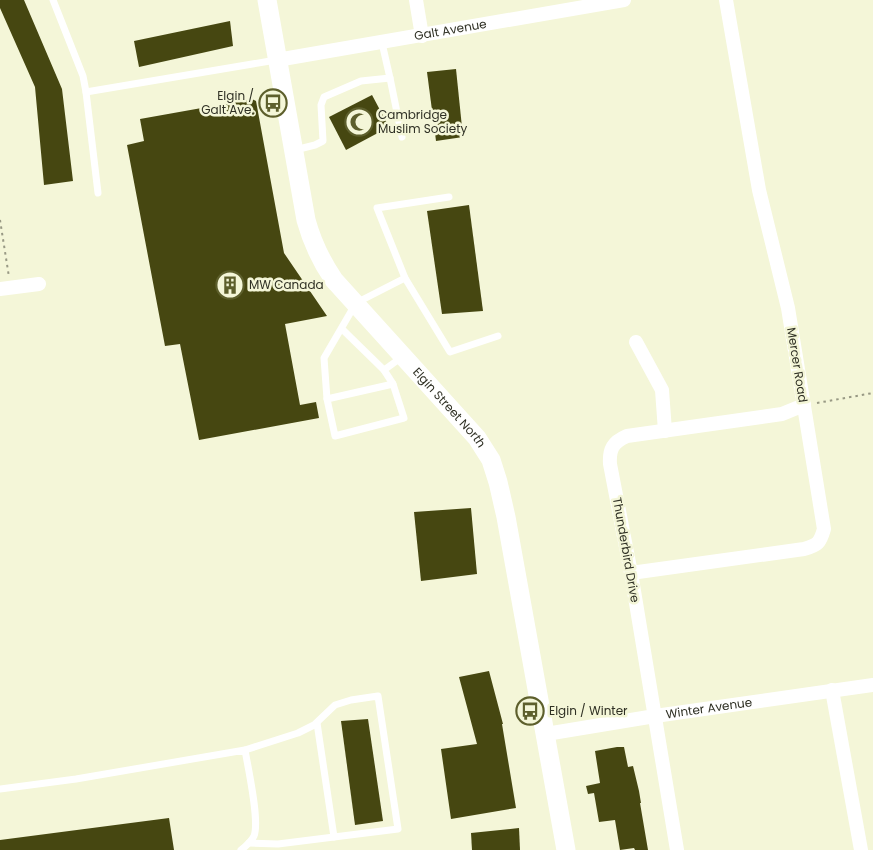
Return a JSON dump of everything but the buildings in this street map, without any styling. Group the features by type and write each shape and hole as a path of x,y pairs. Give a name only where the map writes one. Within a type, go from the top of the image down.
{"street":[{"name":"Elgin Street North","path":"267,0 310,237 334,280 477,438 491,460 506,517 566,850"},
{"path":"416,0 422,36"},
{"name":"Galt Avenue","path":"277,60 422,36 571,4 624,0"},
{"name":"Mercer Road","path":"631,573 804,549 816,545 824,529 810,404 759,190 726,0"},
{"path":"5,289 39,284"},
{"path":"636,342 662,390 665,431"},
{"name":"Thunderbird Drive","path":"677,850 631,573 610,464 611,449 617,440 627,436 782,414 810,404"},
{"name":"Winter Avenue","path":"546,734 655,716 873,685"},
{"path":"832,690 860,850"}],"lane":[{"path":"53,0 83,76 98,193"},
{"path":"382,43 402,137"},
{"path":"86,92 277,60"},
{"path":"293,150 315,146 323,142 321,105 324,98 361,81 390,78"},
{"path":"449,198 377,208 405,278 450,352 498,336"},
{"path":"342,329 384,370 393,384 404,418 335,436 327,399 324,358 356,303 405,278"},
{"path":"384,370 403,356"},
{"path":"327,399 393,384"},
{"path":"0,789 76,779 245,750 298,734 317,723 335,705 351,700 378,696 398,829 278,844 248,843"},
{"path":"317,723 334,837"},
{"path":"241,850 254,834 256,820 245,750"}],"path":[{"path":"0,220 8,263 5,289"},
{"path":"810,404 873,393"}],"place":[{"name":"Elgin / Galt Ave.","path":"273,103"},
{"name":"Cambridge Muslim Society","path":"359,122"},
{"name":"MW Canada","path":"230,285"},
{"name":"Elgin / Winter","path":"530,711"}]}
